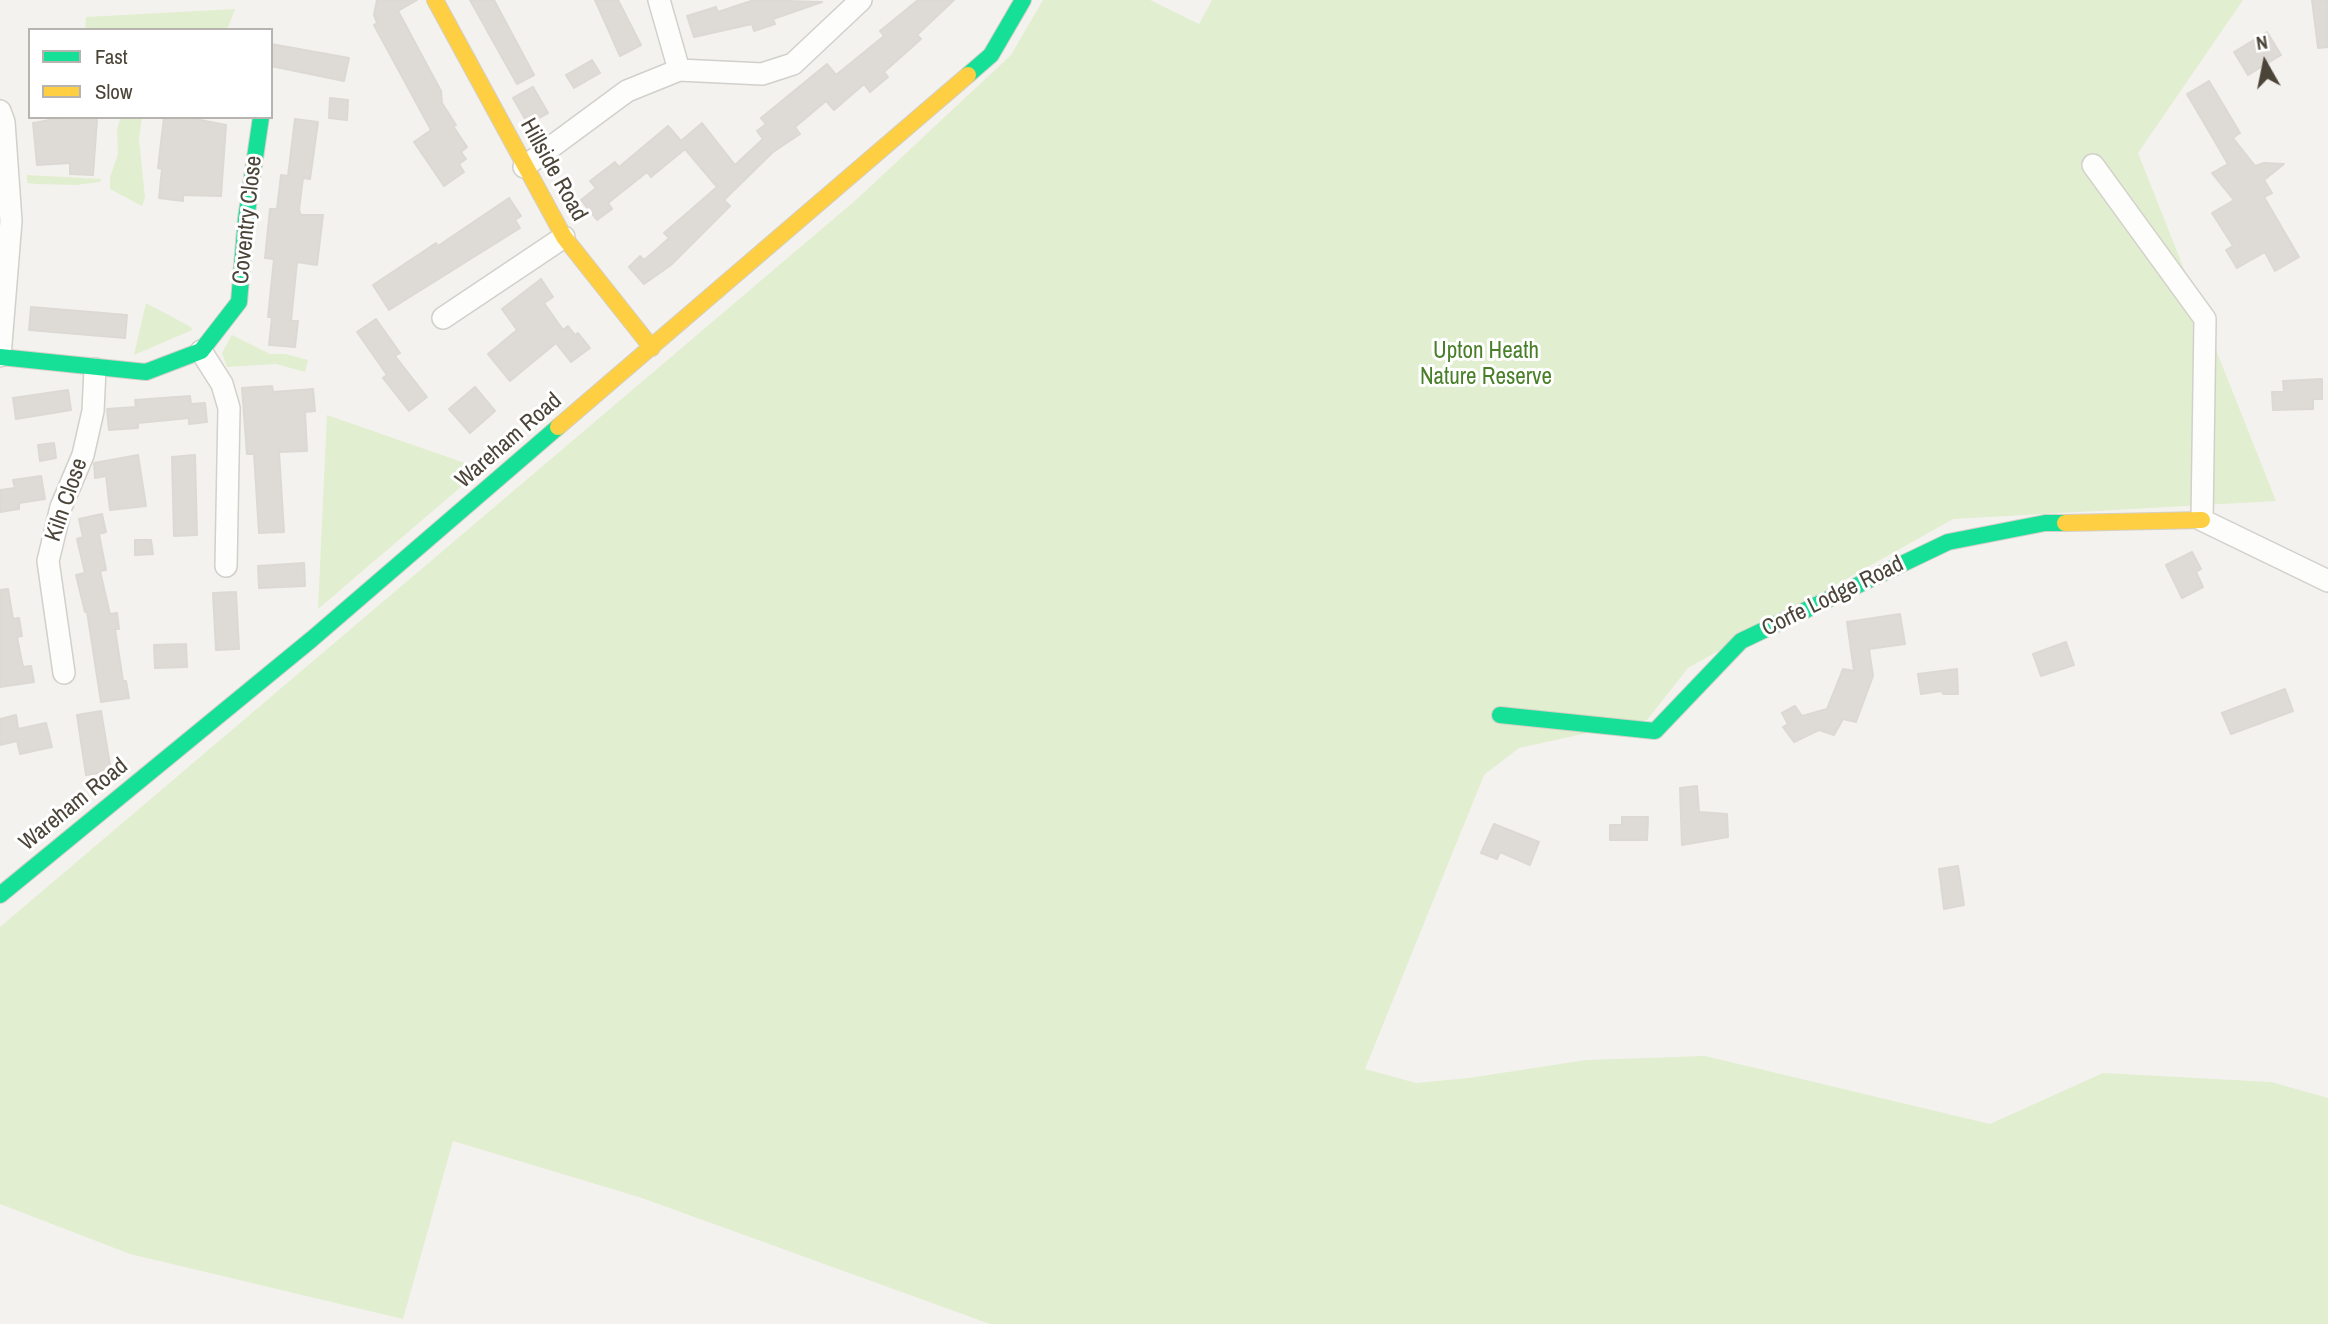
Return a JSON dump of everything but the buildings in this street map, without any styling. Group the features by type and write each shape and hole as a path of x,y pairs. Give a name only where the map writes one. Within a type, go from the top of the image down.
{"street":[{"name":"Hillside Road","path":"435,0 564,237 652,348"},
{"path":"659,0 679,70"},
{"path":"524,167 626,91 679,70 762,74 793,64 861,0"},
{"name":"Wareham Road","path":"0,895 312,639 991,55 1024,0"},
{"path":"0,111 4,122 11,221 0,356 46,360 95,369 146,372 201,351 222,384 229,408 226,566"},
{"name":"Coventry Close","path":"201,351 239,302 246,219 261,119"},
{"path":"2093,166 2205,319 2202,520"},
{"path":"443,318 564,237"},
{"name":"Kiln Close","path":"64,673 48,561 61,507 83,455 93,411 95,369"},
{"name":"Corfe Lodge Road","path":"1500,715 1655,731 1741,641 1948,542 2045,523 2202,520 2328,582"}],"green space":[{"name":"Upton Heath Nature Reserve","path":"1043,0 1150,0 1199,24 1212,0 2243,0 2138,153 2276,501 1953,519 1688,668 1647,720 1519,748 1484,775 1365,1069 1416,1083 1469,1078 1586,1060 1705,1056 1990,1124 2103,1073 2271,1082 2328,1098 2328,1324 990,1324 642,1198 453,1141 403,1319 130,1254 0,1204 0,927 857,199 1011,55"},
{"path":"235,9 228,28 85,28 86,17"},
{"path":"120,119 142,119 139,139 145,198 142,206 110,189 110,177 118,154 117,129"},
{"path":"27,175 101,179 100,182 76,185 37,184 27,183"},
{"path":"146,303 192,330 134,355"},
{"path":"232,335 270,354 285,354 308,360 305,372 276,364 227,367 222,353"},
{"path":"327,415 482,469 318,609"}],"traffic: fast":[{"path":"968,75 991,55 1023,0"},
{"path":"0,357 146,372 201,351 239,302 246,219 261,119"},
{"path":"0,895 312,639 558,427"},
{"path":"1500,715 1655,731 1741,641 1948,542 2045,523 2065,523"}],"traffic: slow":[{"path":"435,0 564,237 652,348"},
{"path":"558,427 968,75"},
{"path":"2065,523 2202,520"}]}
